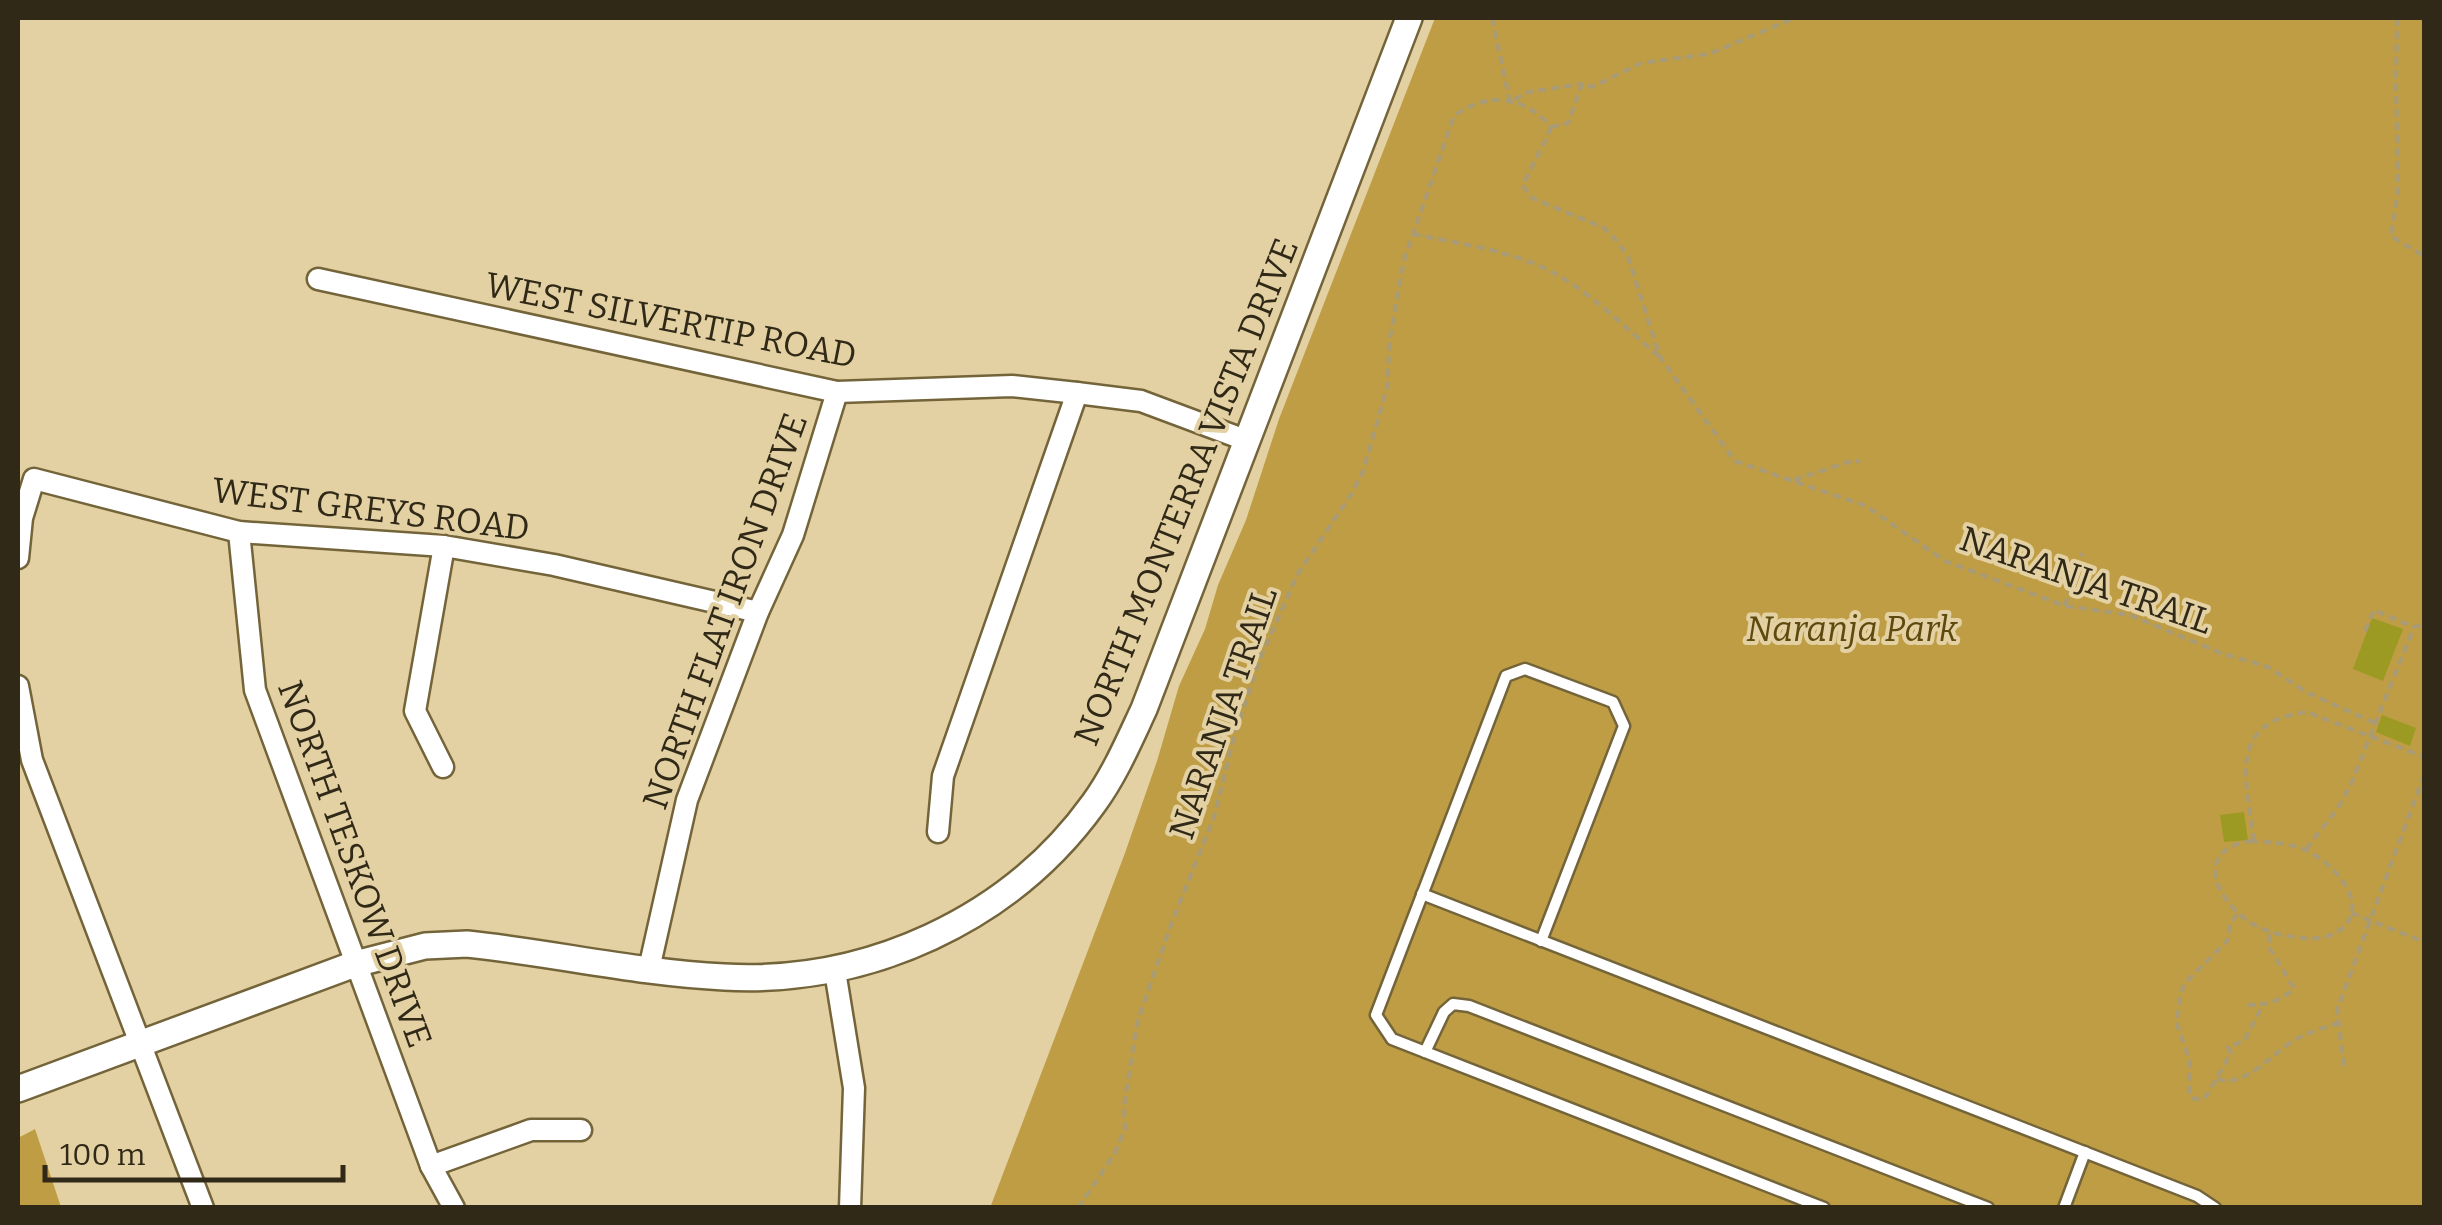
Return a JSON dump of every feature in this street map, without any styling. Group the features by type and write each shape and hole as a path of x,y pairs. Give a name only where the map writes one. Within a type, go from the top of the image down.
{"street":[{"name":"NORTH MONTERRA VISTA DRIVE","path":"18,1089 355,964 425,946 467,944 723,978 772,978 835,970 884,956 982,910 1022,880 1094,803 1120,762 1144,709 1408,18"},
{"name":"WEST SILVERTIP ROAD","path":"318,278 837,392 1012,386 1077,393 1141,401 1248,441"},
{"name":"NORTH FLAT IRON DRIVE","path":"649,969 687,800 758,612 794,534 837,392"},
{"path":"938,832 943,776 1077,393"},
{"name":"WEST GREYS ROAD","path":"18,558 22,518 34,480 239,532 444,546 554,566 758,612"},
{"name":"NORTH TESKOW DRIVE","path":"239,532 255,690 432,1166 454,1208"},
{"path":"443,767 414,711 444,546"},
{"path":"18,686 32,760 203,1208"},
{"path":"835,970 854,1088 850,1208"},
{"path":"432,1166 531,1130 581,1130"}],"lane":[{"path":"1541,940 1624,726 1613,702 1525,669 1506,676 1376,1015 1392,1039 1824,1208"},
{"path":"1422,894 2197,1196 2216,1208"},
{"path":"1426,1052 1444,1012 1453,1004 1469,1006 1988,1208"},
{"path":"2064,1208 2085,1152"}],"path":[{"path":"1492,18 1510,102 1540,115 1551,127"},
{"name":"NARANJA TRAIL","path":"1078,1208 1115,1153 1125,1129 1124,1106 1137,1023 1214,818 1234,737 1260,659 1297,575 1362,472 1387,387 1390,338 1404,260 1454,116 1466,107 1493,99 1510,102 1528,92 1582,84 1592,87 1641,63 1709,54 1794,18"},
{"path":"2398,18 2398,192 2391,236 2424,256"},
{"name":"NARANJA TRAIL","path":"1582,84 1568,123 1551,127 1523,186 1532,198 1604,228 1617,241 1628,256 1660,357"},
{"name":"NARANJA TRAIL","path":"1413,234 1495,252 1540,267 1578,287 1660,357 1735,461 1866,506 1945,561 2065,606 2130,615 2222,653 2268,667 2308,692 2375,723"},
{"path":"1793,480 1854,460 1860,462"},
{"path":"2065,606 2082,553"},
{"path":"2365,631 2374,610 2414,626 2424,624"},
{"path":"2306,850 2352,784 2414,626"},
{"path":"2254,842 2245,768 2257,733 2271,720 2307,712 2424,757"},
{"path":"2344,1066 2336,1010 2424,776"},
{"path":"2284,842 2306,850 2336,873 2351,899 2346,923 2326,939 2309,940 2254,925 2222,894 2216,882 2217,864 2228,848 2237,844 2284,842"},
{"path":"2238,912 2230,925 2228,940 2185,983 2180,995 2177,1024 2190,1062 2192,1098 2202,1100 2231,1053 2228,1046 2244,1040 2263,1005"},
{"path":"2351,913 2424,942"},
{"path":"2247,1005 2278,1001 2294,988 2269,947 2269,931"},
{"path":"2217,1079 2232,1082 2243,1078 2292,1041 2338,1024"}],"green space":[{"name":"Naranja Park","path":"1435,18 2424,18 2424,1207 990,1208 1125,853 1179,686 1205,629 1279,419"},
{"path":"35,1129 61,1207 18,1207 18,1138"}],"building":[{"path":"2372,618 2403,629 2383,681 2353,669"},
{"path":"2382,715 2416,728 2410,746 2376,732"},
{"path":"2244,812 2248,840 2224,842 2220,815"}]}
